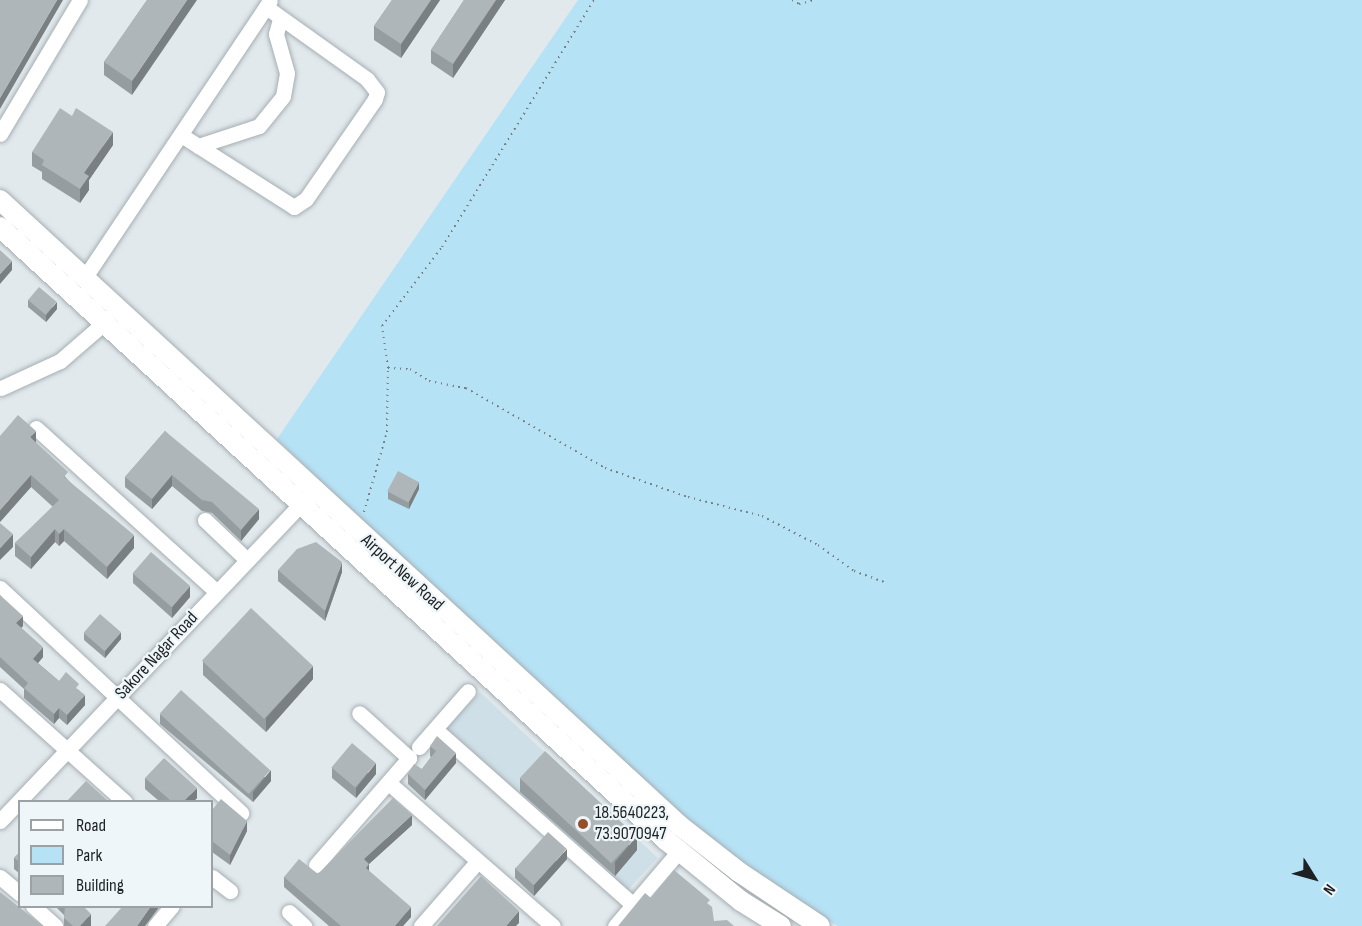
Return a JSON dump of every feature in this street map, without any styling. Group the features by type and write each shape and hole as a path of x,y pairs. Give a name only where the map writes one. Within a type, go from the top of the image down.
{"main road":[{"name":"Airport New Road","path":"0,200 85,277 307,498 679,851 741,901 781,926"},
{"name":"Airport New Road","path":"0,227 307,498 358,533 701,845 808,923"}],"street":[{"path":"0,134 80,0"},
{"path":"85,277 268,4 280,19 367,79 377,92 375,99 300,205 287,204 182,135"},
{"path":"198,146 260,126 283,96 287,73 276,34 280,19"},
{"path":"1,388 60,360 105,322"},
{"path":"36,428 218,592"},
{"name":"Sakore Nagar Road","path":"19,800 307,498"},
{"path":"205,520 247,560"},
{"path":"0,588 241,813"},
{"path":"0,690 124,800"},
{"path":"419,747 468,691"},
{"path":"316,865 390,784 409,758 359,713"},
{"path":"435,729 633,905"},
{"path":"390,784 554,926"},
{"name":"Sakore Nagar Road","path":"1,818 18,801"},
{"path":"615,926 679,851"},
{"path":"421,926 478,861"},
{"path":"0,877 18,892"},
{"path":"213,878 230,891"},
{"path":"35,908 55,926"},
{"path":"155,926 170,908"},
{"path":"289,912 304,926"}],"path":[{"path":"358,533 387,432 388,368 382,326 442,247 594,0"},
{"path":"792,0 799,4 815,0"},
{"path":"388,368 410,369 429,381 466,388 605,468 688,497 762,516 818,546 854,571 884,582"}],"shaded area":[{"path":"480,692 658,858 617,901 440,735"}],"green space":[{"path":"578,0 1362,0 1362,926 838,926 792,903 725,855 369,529 277,439"}],"building":[{"path":"0,0 57,0 0,98"},
{"path":"147,0 187,0 132,81 104,62"},
{"path":"392,0 431,0 401,44 374,26"},
{"path":"464,0 496,0 453,64 431,50"},
{"path":"60,108 72,116 76,108 113,132 84,173 89,176 80,189 42,165 44,160 32,152"},
{"path":"0,250 12,261 0,274"},
{"path":"39,287 57,302 46,315 28,300"},
{"path":"18,415 36,431 30,437 68,472 64,477 134,535 107,567 64,529 59,534 55,529 31,557 15,543 59,500 31,475 0,510 0,436"},
{"path":"165,431 259,509 241,530 212,502 202,500 172,475 152,499 125,477"},
{"path":"398,471 419,482 408,503 387,491"},
{"path":"0,523 13,534 0,548"},
{"path":"316,542 342,562 325,611 278,570 297,549"},
{"path":"151,552 190,586 172,607 133,573"},
{"path":"0,595 23,616 16,623 43,647 33,659 59,681 66,672 79,684 76,688 85,695 67,715 59,708 54,714 24,688 28,683 0,657"},
{"path":"251,608 313,666 264,719 202,661"},
{"path":"100,614 121,632 105,651 84,633"},
{"path":"181,690 270,770 249,794 160,714"},
{"path":"437,736 456,753 425,790 408,774 414,764 422,769 436,751 430,746"},
{"path":"352,743 376,763 355,787 331,768"},
{"name":"18.5640223, 73.9070947","path":"545,751 636,836 611,863 520,778"},
{"path":"164,758 197,788 185,800 170,800 145,778"},
{"path":"86,781 107,800 68,800"},
{"path":"393,798 412,815 364,859 369,864 366,868 411,907 395,926 341,926 284,877 299,859 318,874"},
{"path":"221,799 247,821 230,855 213,842 213,809"},
{"path":"548,832 567,849 534,885 515,868"},
{"path":"674,870 710,900 707,903 712,907 714,921 727,920 734,926 618,926 645,893 651,898"},
{"path":"481,876 519,911 506,926 437,926"},
{"path":"0,892 43,926 0,926"},
{"path":"65,908 85,908 91,914 80,926 73,926 64,918"},
{"path":"121,908 150,908 137,926 105,926"}],"place":[{"name":"18.5640223, 73.9070947","path":"583,824"}]}
